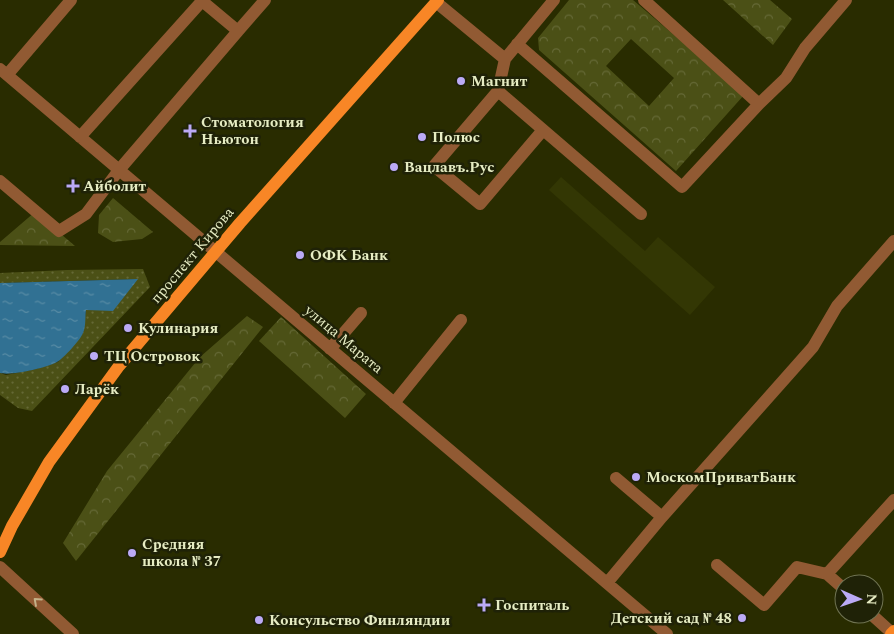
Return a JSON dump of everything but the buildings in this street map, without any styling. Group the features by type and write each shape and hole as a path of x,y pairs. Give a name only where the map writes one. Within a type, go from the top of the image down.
{"main road":[{"name":"проспект Кирова","path":"0,552 12,526 49,462 119,366 215,252 437,1"}],"street":[{"path":"3,72 71,0"},
{"path":"80,137 202,0 238,31"},
{"path":"0,181 58,231 86,214 119,170 265,0"},
{"path":"543,130 480,204 434,166 498,91 505,59 554,0"},
{"path":"644,0 759,104"},
{"path":"517,44 682,187 759,104 786,78 806,48 846,0"},
{"path":"437,1 505,59"},
{"name":"улица Марата","path":"3,72 667,634"},
{"path":"498,91 641,214"},
{"path":"607,583 662,517 813,348 837,306 894,242"},
{"path":"330,349 361,313"},
{"path":"394,403 462,320"},
{"path":"616,478 662,517"},
{"path":"827,574 894,500"},
{"path":"717,565 764,605 796,567 827,574 834,580"},
{"path":"0,567 73,634"},
{"path":"882,624 892,633"}],"shaded area":[{"path":"561,177 645,251 658,237 715,287 690,315 549,190"}],"green space":[{"path":"569,0 633,0 744,95 676,171 539,50 538,38","holes":["631,39 674,78 649,106 606,66"]},
{"path":"723,0 770,0 792,19 773,45"},
{"path":"113,198 153,232 142,239 113,242 98,233 99,215"},
{"path":"35,212 75,246 0,245 0,242"},
{"path":"143,269 150,287 32,411 18,408 0,395 0,373 6,375 58,362 83,333 86,310 137,279 0,283 0,273"},
{"path":"247,316 263,327 76,561 63,543 107,471 200,357"},
{"path":"281,317 366,394 345,418 259,341"}],"water":[{"path":"138,279 113,311 86,310 85,328 82,336 60,360 45,367 28,371 0,373 0,283"}],"place":[{"name":"Магнит","path":"461,81"},
{"name":"Стоматология Ньютон","path":"190,131"},
{"name":"Полюс","path":"422,137"},
{"name":"Вацлавъ.Рус","path":"394,167"},
{"name":"Айболит","path":"73,186"},
{"name":"ОФК Банк","path":"300,255"},
{"name":"Кулинария","path":"128,328"},
{"name":"ТЦ Островок","path":"94,356"},
{"name":"Ларёк","path":"65,389"},
{"name":"МоскомПриватБанк","path":"636,477"},
{"name":"Средняя школа № 37","path":"132,553"},
{"name":"Госпиталь","path":"484,605"},
{"name":"Детский сад № 48","path":"742,618"},
{"name":"Консульство Финляндии","path":"259,620"}]}
